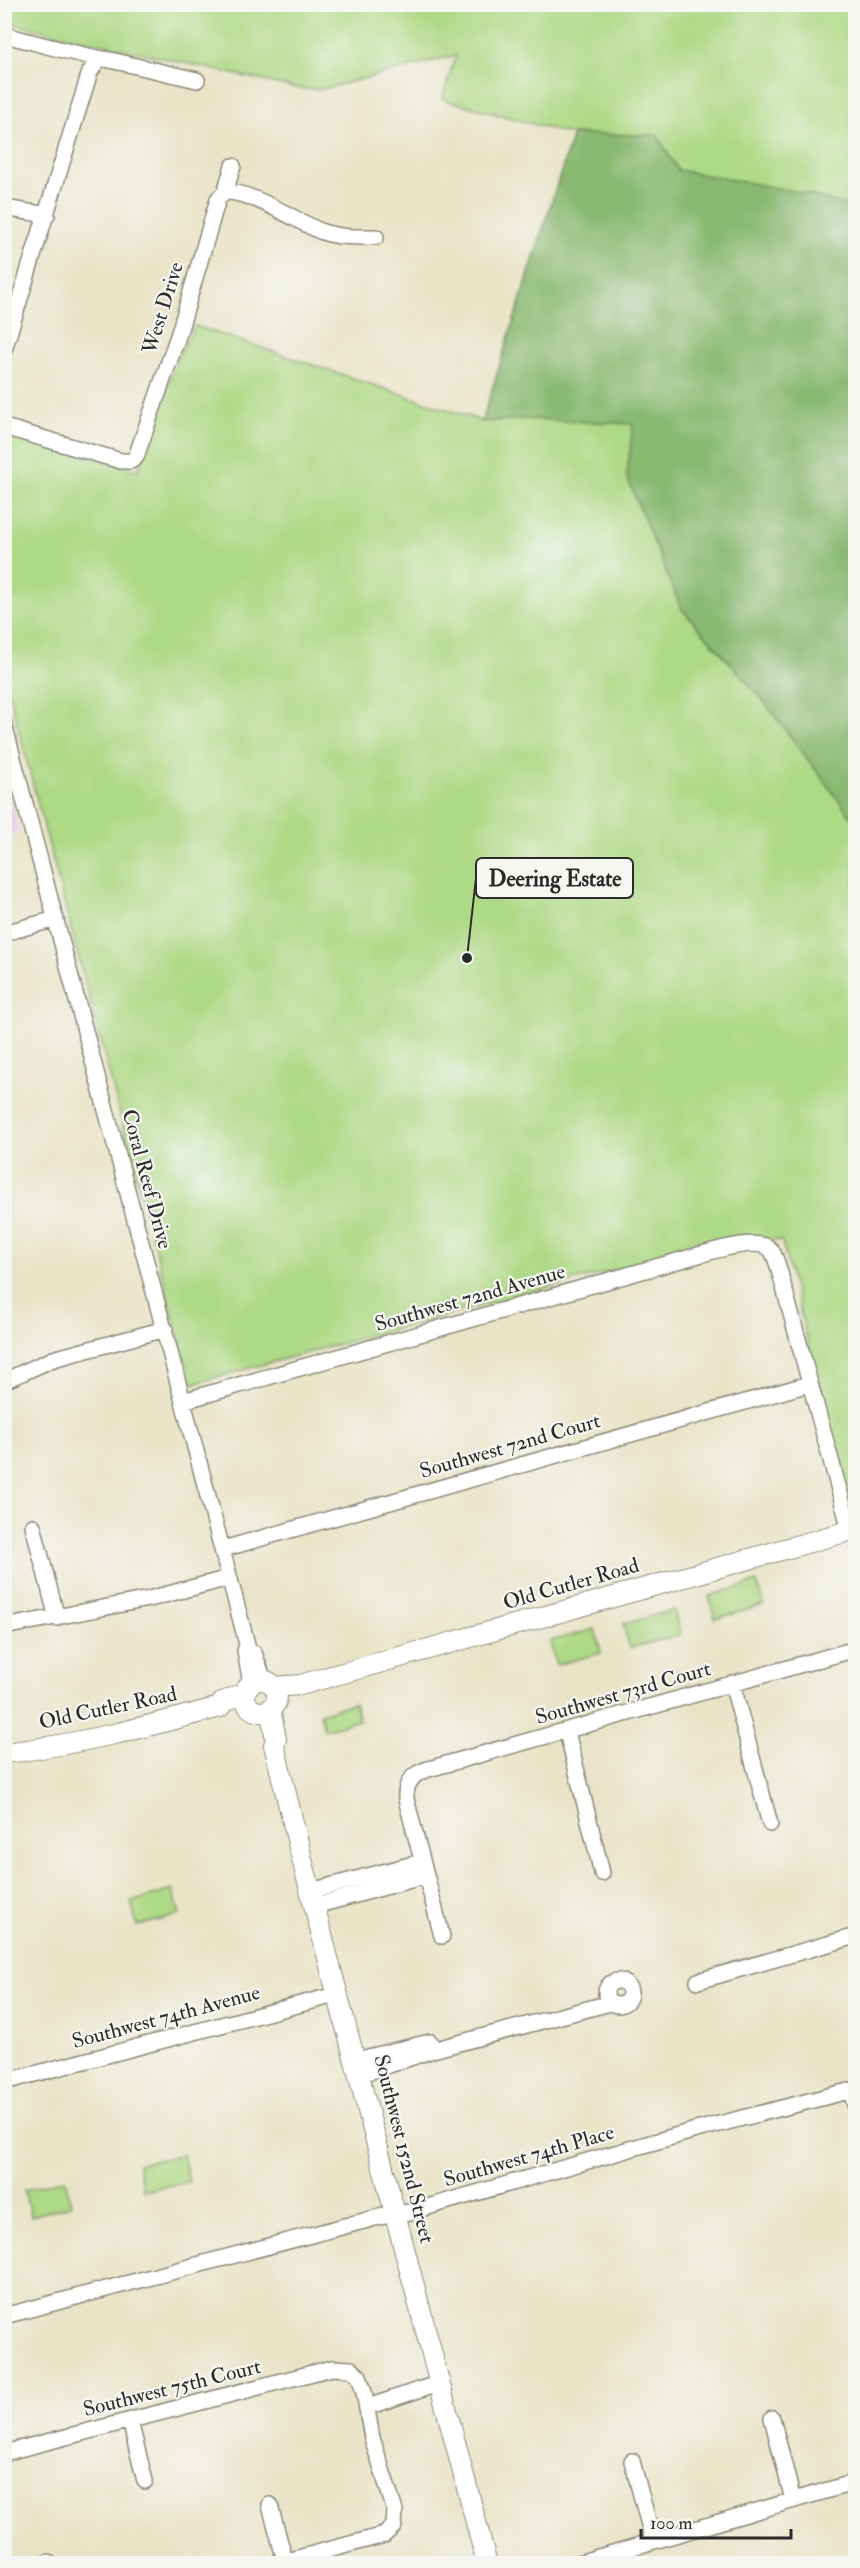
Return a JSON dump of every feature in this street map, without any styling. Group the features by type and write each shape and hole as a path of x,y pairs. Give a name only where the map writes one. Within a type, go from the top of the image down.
{"main road":[{"name":"Old Cutler Road","path":"4,1753 81,1742 220,1707 225,1710 300,1685 853,1530"},
{"name":"Southwest 152nd Street","path":"261,1697 276,1738 274,1746 313,1899 488,2564"}],"street":[{"path":"4,35 78,52 98,60 110,60 197,80"},
{"path":"4,350 90,72 98,60"},
{"name":"West Drive","path":"4,427 121,461 131,461 140,451 179,333 216,205 220,196 225,192 233,166"},
{"path":"225,192 234,192 253,199 330,234 376,237"},
{"path":"4,208 47,215"},
{"name":"Coral Reef Drive","path":"4,724 229,1578 247,1644 253,1649 261,1697"},
{"path":"4,933 56,919"},
{"name":"Southwest 72nd Avenue","path":"183,1401 722,1249 751,1245 768,1248 778,1266 809,1384"},
{"path":"4,1381 52,1359 165,1329"},
{"path":"809,1384 853,1530"},
{"name":"Southwest 72nd Court","path":"222,1549 809,1384"},
{"path":"33,1526 57,1618"},
{"path":"4,1627 148,1599 229,1578"},
{"name":"Southwest 73rd Court","path":"423,1869 406,1799 408,1785 413,1776 855,1649"},
{"path":"732,1683 770,1824"},
{"path":"567,1732 602,1873"},
{"path":"313,1899 423,1869 442,1936"},
{"path":"698,1981 855,1936"},
{"name":"Southwest 74th Avenue","path":"4,2082 339,1994"},
{"path":"358,2068 608,1997"},
{"path":"853,2090 855,2108"},
{"name":"Southwest 74th Place","path":"4,2316 396,2215 696,2130 853,2090"},
{"name":"Southwest 75th Court","path":"4,2453 333,2368 351,2369 360,2379 368,2407"},
{"path":"270,2505 280,2562 384,2535 394,2526 395,2511 372,2438 368,2407 394,2399 397,2395 440,2386"},
{"path":"772,2418 793,2500"},
{"path":"130,2421 145,2481"},
{"path":"632,2461 653,2540"},
{"path":"575,2564 855,2482"}],"shaded area":[{"path":"4,774 19,832 5,837 4,837"}],"green space":[{"path":"5,5 855,5 855,1511 851,1512 782,1241 737,1237 191,1384 5,678 4,434 138,470 179,354 195,326 482,421 573,135 442,99 456,55 320,90 295,88 5,22"},
{"path":"573,134 657,135 678,170 799,192 855,207 855,822 763,700 681,608 627,477 633,424 525,419 482,422"},
{"path":"757,1582 764,1605 715,1619 709,1596"},
{"path":"674,1610 680,1635 630,1648 623,1624"},
{"path":"595,1629 601,1653 556,1665 550,1641"},
{"path":"354,1703 359,1720 324,1730 320,1713"},
{"path":"173,1890 180,1915 137,1926 131,1902"},
{"path":"183,2155 189,2182 143,2191 138,2164"},
{"path":"65,2179 71,2205 31,2216 24,2190"}],"place":[{"name":"Deering Estate","path":"467,958"}]}
